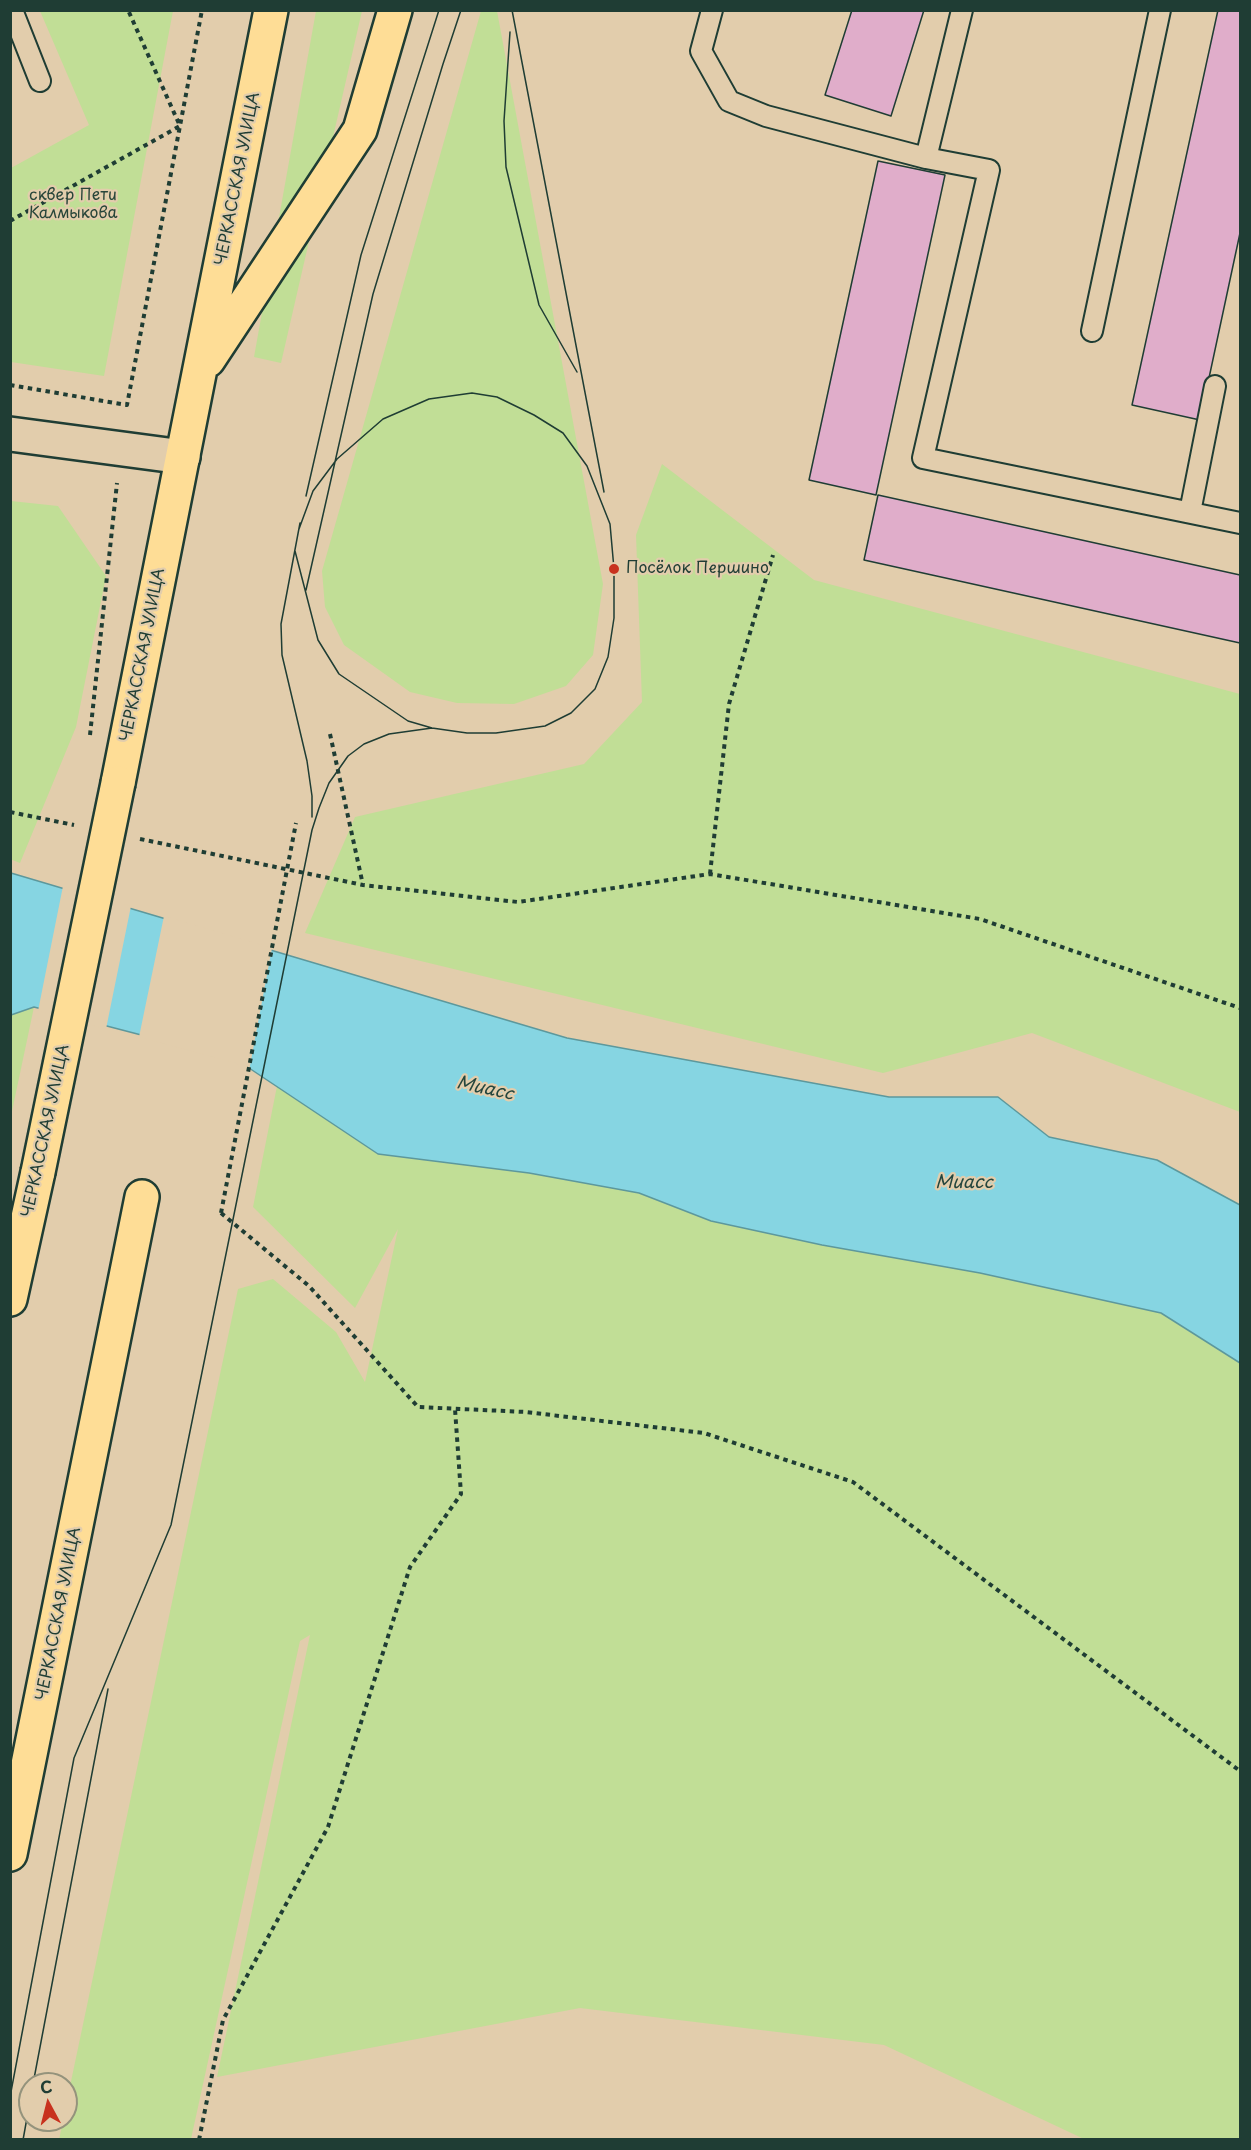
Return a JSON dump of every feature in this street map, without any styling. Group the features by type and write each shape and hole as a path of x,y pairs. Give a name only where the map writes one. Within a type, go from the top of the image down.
{"main road":[{"name":"ЧЕРКАССКАЯ УЛИЦА","path":"10,1299 118,783 271,10"},
{"path":"200,373 360,130 395,10"},
{"path":"10,434 183,457"},
{"name":"ЧЕРКАССКАЯ УЛИЦА","path":"10,1854 142,1197"}],"lane":[{"path":"12,10 40,81"},
{"path":"712,10 701,51 729,101 766,116 926,158 989,170 923,458 1240,522"},
{"path":"926,158 962,10"},
{"path":"1092,331 1160,10"},
{"path":"1190,512 1215,386"}],"path":[{"path":"128,10 180,126"},
{"path":"89,741 127,405 202,10"},
{"path":"10,221 180,126"},
{"path":"10,385 127,405"},
{"path":"710,874 729,704 773,555"},
{"path":"330,735 363,885"},
{"path":"10,812 81,827"},
{"path":"296,823 221,1213 309,1286 418,1407 526,1412 704,1433 853,1482 1240,1771"},
{"path":"140,839 363,885 518,902 710,874 980,919 1240,1008"},
{"path":"198,2139 223,2020 328,1827 410,1567 461,1494 455,1409"}],"green space":[{"name":"сквер Пети Калмыкова","path":"40,11 173,11 104,376 11,362 11,168 89,125"},
{"path":"316,11 362,11 281,363 254,357"},
{"path":"481,11 497,11 603,584 593,655 566,686 514,704 457,703 410,692 344,645 325,607 322,571"},
{"path":"662,464 814,580 1240,694 1240,1112 1032,1033 883,1073 305,933 355,817 584,764 642,702 636,535"},
{"path":"11,501 58,506 106,576 76,727 20,863 10,859"},
{"path":"34,1007 11,1116 11,1015"},
{"path":"277,1086 378,1154 529,1173 639,1193 711,1221 822,1245 980,1273 1161,1313 1240,1363 1240,2139 1084,2139 884,2045 580,2008 217,2077 310,1635 300,1641 191,2139 59,2140 61,2132 78,2132 78,2072 73,2072 238,1289 273,1279 336,1332 365,1382 398,1229 355,1308 253,1207"}],"water":[{"name":"Миасс","path":"11,873 567,1038 889,1097 998,1097 1049,1137 1157,1160 1240,1205 1240,1363 1161,1313 980,1273 822,1245 711,1221 639,1193 529,1173 378,1154 237,1060 34,1007 11,1015"}],"pier":[{"path":"63,886 131,906 106,1029 38,1011"},
{"path":"164,916 272,948 249,1071 236,1063 139,1037"}],"building":[{"path":"852,10 924,10 891,116 825,95"},
{"path":"1218,10 1240,10 1240,233 1200,420 1132,405"},
{"path":"878,161 945,175 876,495 809,480"},
{"path":"878,495 1240,575 1240,643 864,560"}],"tram line":[{"path":"306,496 361,255 439,10"},
{"path":"306,590 373,294 461,10"},
{"path":"512,10 604,492"},
{"path":"510,32 504,121 506,167 539,305 577,372"},
{"path":"295,551 318,640 339,674 408,721 432,728 467,733 496,733 545,726 571,713 595,689 608,657 614,618 614,569 610,524 587,466 563,433 534,415 497,397 472,393 429,399 383,419 337,459 313,491 299,529"},
{"path":"300,523 281,624 282,655 307,761 312,796 312,817"},
{"path":"10,2097 74,1758 171,1525 312,830 329,783 348,756 364,744 389,734 432,728"},
{"path":"35,2072 108,1689"},
{"path":"23,2140 24,2132"}],"place":[{"name":"Посёлок Першино","path":"614,569"}]}
